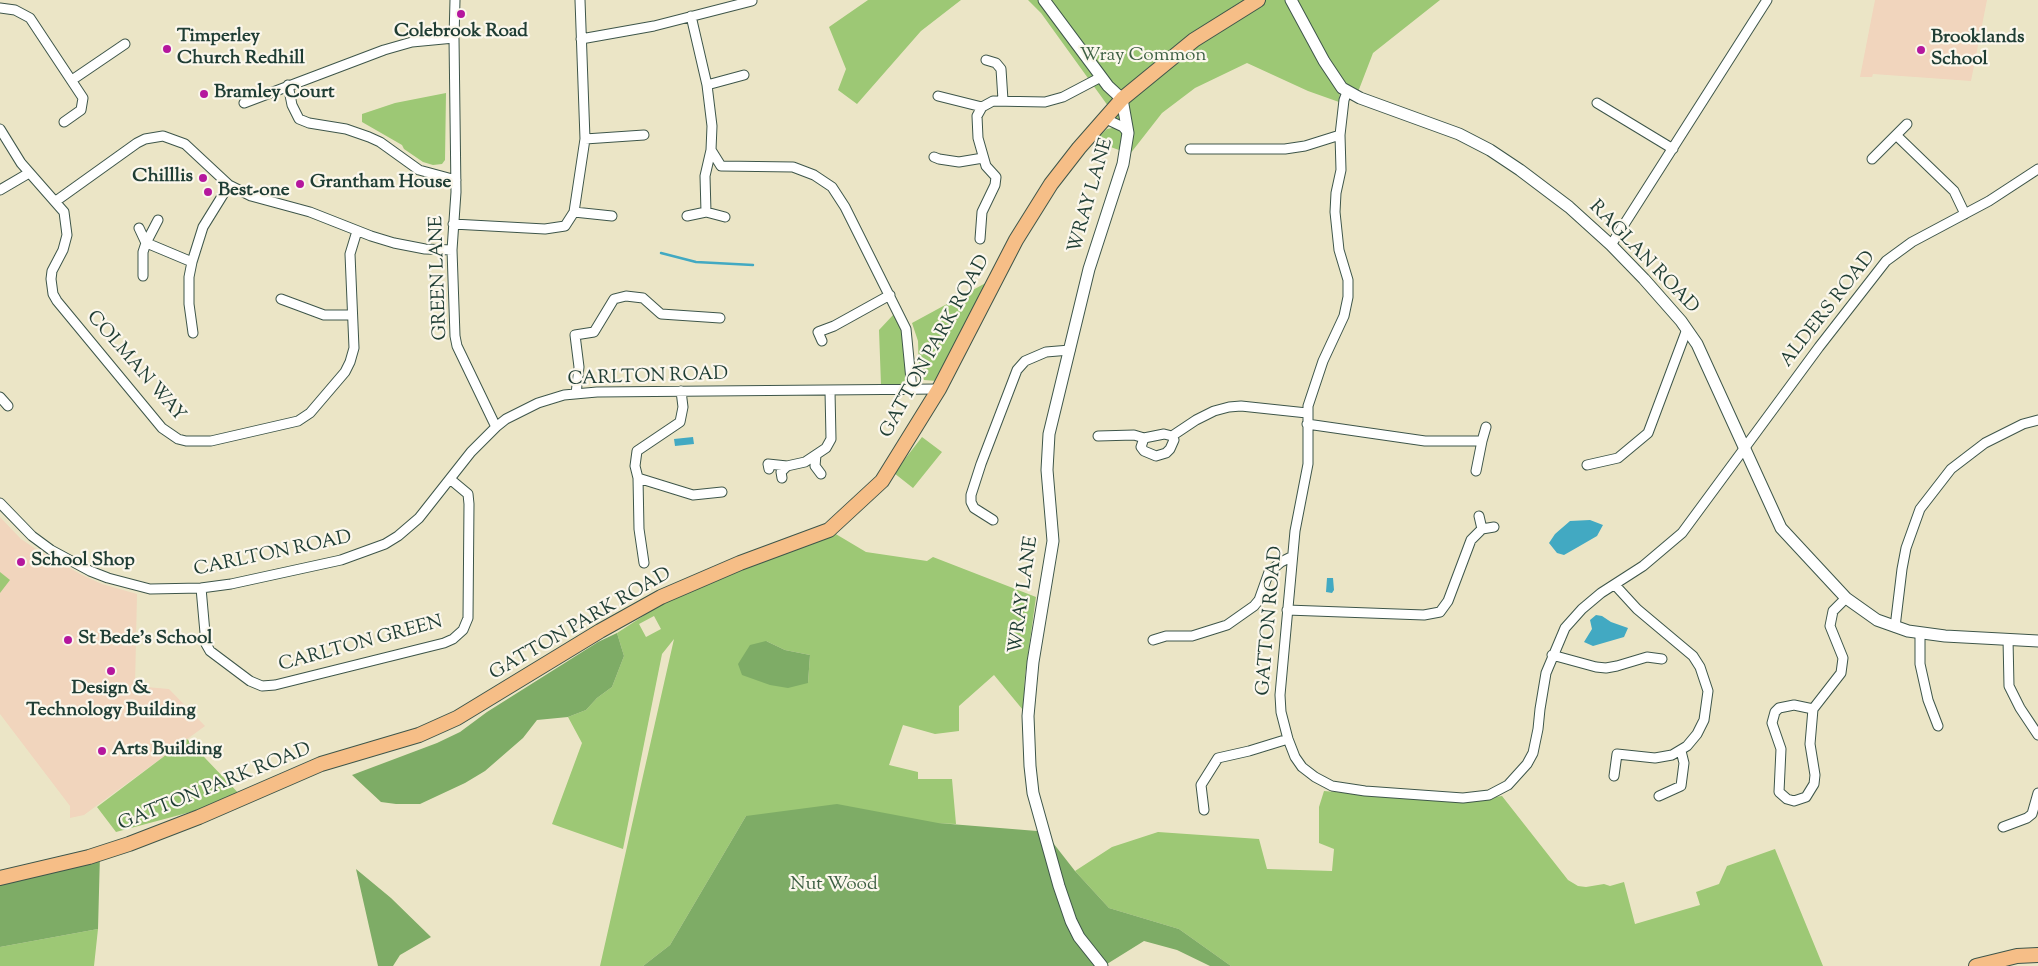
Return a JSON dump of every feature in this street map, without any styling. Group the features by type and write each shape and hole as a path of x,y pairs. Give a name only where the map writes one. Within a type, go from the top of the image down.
{"main road":[{"name":"GATTON PARK ROAD","path":"0,878 89,857 129,844 199,817 321,764 419,735 457,718 600,631 661,597 740,562 828,530 882,481 939,389 1021,232 1051,184 1122,100 1194,40 1258,0"},
{"path":"1976,966 2016,956 2038,956"}],"street":[{"name":"GREEN LANE","path":"455,0 456,180 452,250 455,336 457,346 496,427"},
{"path":"453,224 545,229 566,226 574,212 585,139 585,95 580,0"},
{"path":"1044,0 1108,86 1122,100"},
{"name":"RAGLAN ROAD","path":"1291,0 1330,72 1337,83 1347,92 1474,140 1546,188 1611,245 1644,278 1687,329 1707,363 1781,528 1811,563 1846,598 1863,611 1895,627 1920,634 2038,641"},
{"path":"1611,245 1768,0"},
{"path":"581,39 654,26 752,1"},
{"path":"0,8 15,10 30,18 83,98 84,102 81,110 64,122"},
{"path":"691,16 706,85 712,126 711,150 705,176 706,212"},
{"path":"244,103 384,50 412,42 454,38"},
{"path":"72,80 125,44"},
{"path":"986,60 996,63 1001,69 1003,100"},
{"path":"706,85 744,75"},
{"path":"980,239 982,212 995,185 996,177 986,166 978,138 977,116 982,107 993,101 1003,100 1046,102 1070,94 1101,77"},
{"path":"288,85 292,105 299,119 309,123 346,129 369,137 380,142 419,170 456,180"},
{"name":"GATTON ROAD","path":"1347,92 1344,100 1340,135 1341,170 1336,193 1335,219 1339,250 1348,280 1348,297 1344,316 1322,361 1307,413 1308,464 1294,531 1280,695 1281,712 1288,740 1295,757 1302,767 1332,786 1365,791 1463,798 1489,796 1508,786 1527,764 1533,753 1538,730 1542,690 1552,655 1565,628 1582,609 1601,593 1662,552 1682,533 1745,449"},
{"path":"938,96 982,107"},
{"name":"WRAY LANE","path":"1102,966 1079,937 1071,921 1033,793 1028,716 1032,672 1053,541 1047,470 1049,434 1092,256 1123,164 1128,133 1122,100"},
{"path":"1597,103 1673,149"},
{"name":"WRAY LANE","path":"1106,118 1123,126 1128,133"},
{"path":"1872,159 1907,124"},
{"path":"0,129 29,173 56,201 137,142 153,137 171,138 185,144 229,185 251,196 310,212 382,240 408,247 452,250"},
{"path":"585,139 644,135"},
{"path":"1190,149 1285,149 1305,146 1340,135"},
{"path":"1896,135 1954,191 1965,214"},
{"path":"711,150 720,166"},
{"path":"934,157 959,162 983,158"},
{"path":"705,176 720,166 793,167 814,175 832,187 845,206 906,329 912,390"},
{"name":"ALDERS ROAD","path":"1745,449 1819,346 1886,261 1912,242 1965,214 2038,169"},
{"path":"0,190 29,173"},
{"path":"193,333 189,304 189,277 192,262 203,227 229,185"},
{"name":"COLMAN WAY","path":"56,201 64,212 67,235 52,271 53,294 162,428 178,439 196,442 210,441 289,423 305,417 347,368 354,348 350,254 357,231"},
{"path":"574,212 612,216"},
{"path":"687,216 706,212 725,217"},
{"path":"143,276 143,252 146,242 158,220"},
{"path":"139,228 146,242 192,262"},
{"path":"818,333 890,295"},
{"path":"576,394 578,367 571,335 594,332 614,299 626,296 643,298 661,314 720,318"},
{"path":"281,299 324,314 352,315"},
{"path":"1587,465 1618,458 1648,433 1687,329"},
{"path":"993,520 974,508 971,496 1011,383 1017,370 1025,361 1046,352 1070,350"},
{"name":"CARLTON ROAD","path":"0,503 32,536 51,550 90,571 108,578 150,589 200,588 342,560 371,550 398,536 431,503 471,452 496,427 506,419 538,403 564,395 597,392 939,389"},
{"path":"644,563 639,529 638,478 635,466 637,451 680,422 683,407 681,391"},
{"path":"769,469 768,464 787,466 804,462 826,448 831,439 830,391"},
{"path":"0,397 8,406"},
{"path":"1098,436 1134,435 1144,438 1164,434 1172,436 1196,420 1214,411 1229,407 1241,406 1307,413"},
{"path":"1895,627 1906,548 1920,509 1951,469 1958,463 1985,443 2023,424 2038,420"},
{"path":"1307,424 1410,440 1482,442"},
{"path":"1476,471 1486,427"},
{"path":"1144,438 1141,447 1144,451 1156,456 1166,453 1170,449 1174,440 1172,436"},
{"path":"816,455 815,466 821,474"},
{"path":"782,478 781,472 787,466"},
{"path":"638,478 693,495 722,492"},
{"name":"CARLTON GREEN","path":"200,588 206,644 210,651 250,681 262,686 275,685 444,643 453,639 463,630 468,618 468,494 450,479"},
{"path":"1479,516 1482,529"},
{"path":"1287,610 1424,616 1440,612 1448,601 1471,540 1482,529 1494,527"},
{"path":"1153,640 1166,636 1192,636 1227,625 1254,606 1259,600 1269,572 1281,562 1292,557"},
{"path":"1614,776 1618,754 1655,758 1672,755 1681,751 1697,734 1704,720 1708,691 1706,679 1694,656 1637,608 1615,584"},
{"path":"1813,709 1785,706 1779,708 1773,717 1772,723 1781,749 1779,792 1787,800 1801,800 1814,784 1815,769 1810,744 1813,709 1841,673 1843,658 1830,626 1833,611 1846,598"},
{"path":"1920,634 1920,664 1928,700 1938,726"},
{"path":"2008,639 2009,686 2020,708 2038,735"},
{"path":"1552,655 1606,668 1648,657 1662,659"},
{"path":"1204,810 1201,785 1218,758 1288,740"},
{"path":"1660,796 1681,786 1684,763 1681,751"},
{"path":"2003,827 2027,818 2032,814 2038,793"}],"shaded area":[{"name":"Brooklands School","path":"1875,0 1987,0 1971,81 1873,74 1872,77 1860,77"},
{"name":"St Bede's School","path":"0,517 21,539 39,551 102,584 137,594 135,686 169,689 205,726 84,815 70,818 70,806 0,714"}],"green space":[{"path":"868,0 961,0 921,31 857,104 838,90 846,69 829,27"},
{"name":"Wray Common","path":"1028,0 1440,0 1373,53 1358,92 1340,91 1339,102 1308,91 1247,63 1195,88 1162,113 1130,154 1094,141 1107,129 1112,128 1116,117 1041,13"},
{"path":"446,93 445,160 442,164 433,165 423,162 404,149 402,145 362,122 362,114 395,103"},
{"path":"993,279 937,381 924,380 919,374 918,341 912,323"},
{"path":"894,314 904,338 907,376 903,384 881,385 879,330"},
{"path":"922,437 942,452 913,488 894,473"},
{"path":"829,530 866,552 927,561 933,557 1036,597 1025,676 1023,710 994,675 959,706 959,731 935,734 903,725 889,765 918,772 918,779 952,779 956,824 746,816 670,945 643,966 600,966 674,639 662,654 623,849 552,824 582,743 568,717 586,710 597,698 612,687 624,656 617,633 674,596","holes":["654,616 661,629 646,637 639,624","766,641 785,650 810,655 808,683"]},
{"path":"0,572 10,580 0,593"},
{"path":"617,633 624,656 612,687 597,698 586,710 568,717 537,720 523,738 485,771 465,783 420,804 396,804 381,802 352,775 437,743 460,732 487,712 598,642"},
{"path":"766,641 785,650 810,655 808,683 788,688 770,685 742,675 738,664 750,645"},
{"path":"187,739 243,798 116,832 97,807"},
{"path":"1324,791 1453,802 1502,796 1568,880 1578,886 1586,887 1604,884 1610,886 1624,882 1635,924 1700,905 1696,892 1719,884 1727,866 1775,849 1823,966 1231,966 1179,929 1109,908 1075,871 1112,847 1158,832 1259,839 1267,869 1332,871 1334,849 1319,843 1319,807"},
{"name":"Nut Wood","path":"837,804 938,823 1037,831 1050,839 1075,871 1109,908 1179,929 1231,966 1210,966 1177,950 1144,941 1107,964 1108,966 643,966 670,945 746,816"},
{"path":"100,854 98,929 0,947 0,878"},
{"path":"356,869 391,898 431,937 400,955 393,966 378,966"},
{"path":"98,929 94,966 0,966 0,947"}],"water":[{"path":"693,437 694,444 675,446 674,439"},
{"path":"1590,520 1603,525 1597,536 1564,555 1557,553 1549,543 1555,534 1570,521"},
{"path":"1327,578 1333,578 1334,590 1332,593 1326,592"},
{"path":"1596,615 1628,628 1624,637 1593,646 1584,642 1592,629 1590,620"}],"waterway":[{"path":"661,253 696,262 753,265"}],"place":[{"name":"Colebrook Road","path":"461,14"},
{"name":"Timperley Church Redhill","path":"167,49"},
{"name":"Brooklands School","path":"1921,50"},
{"name":"Bramley Court","path":"204,94"},
{"name":"Chilllis","path":"203,178"},
{"name":"Grantham House","path":"300,184"},
{"name":"Best-one","path":"208,192"},
{"name":"School Shop","path":"21,562"},
{"name":"St Bede's School","path":"68,640"},
{"name":"Design & Technology Building","path":"111,671"},
{"name":"Arts Building","path":"102,751"}]}
